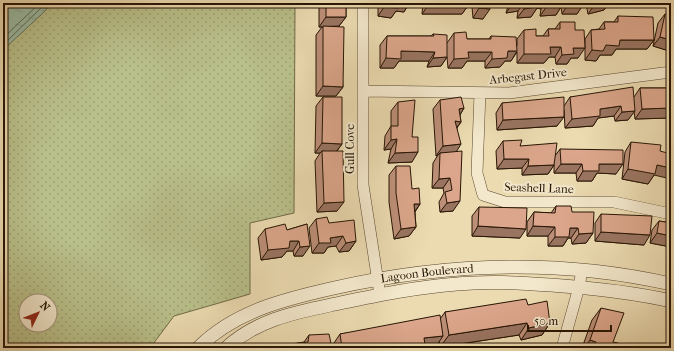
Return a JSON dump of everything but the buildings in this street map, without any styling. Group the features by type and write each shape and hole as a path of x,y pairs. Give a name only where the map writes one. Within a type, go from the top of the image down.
{"street":[{"name":"Gull Cove","path":"363,3 363,185 380,295"},
{"name":"Arbegast Drive","path":"363,91 480,94 508,93 671,72"},
{"name":"Seashell Lane","path":"480,94 477,173 483,194 505,202 614,202 671,214"},
{"name":"Lagoon Boulevard","path":"198,348 222,327 244,315 266,306 305,294 377,278 457,269 495,267 582,270 634,276 671,284"},
{"path":"562,348 579,287 582,270"},
{"name":"Lagoon Boulevard","path":"226,348 257,326 294,313 380,295 457,284 493,282 579,287 671,300"}],"shaded area":[{"path":"51,3 295,3 294,213 250,223 250,294 174,316 150,348 3,348 3,50 44,12"}],"water":[{"path":"3,3 51,3 44,12 3,50"}]}
